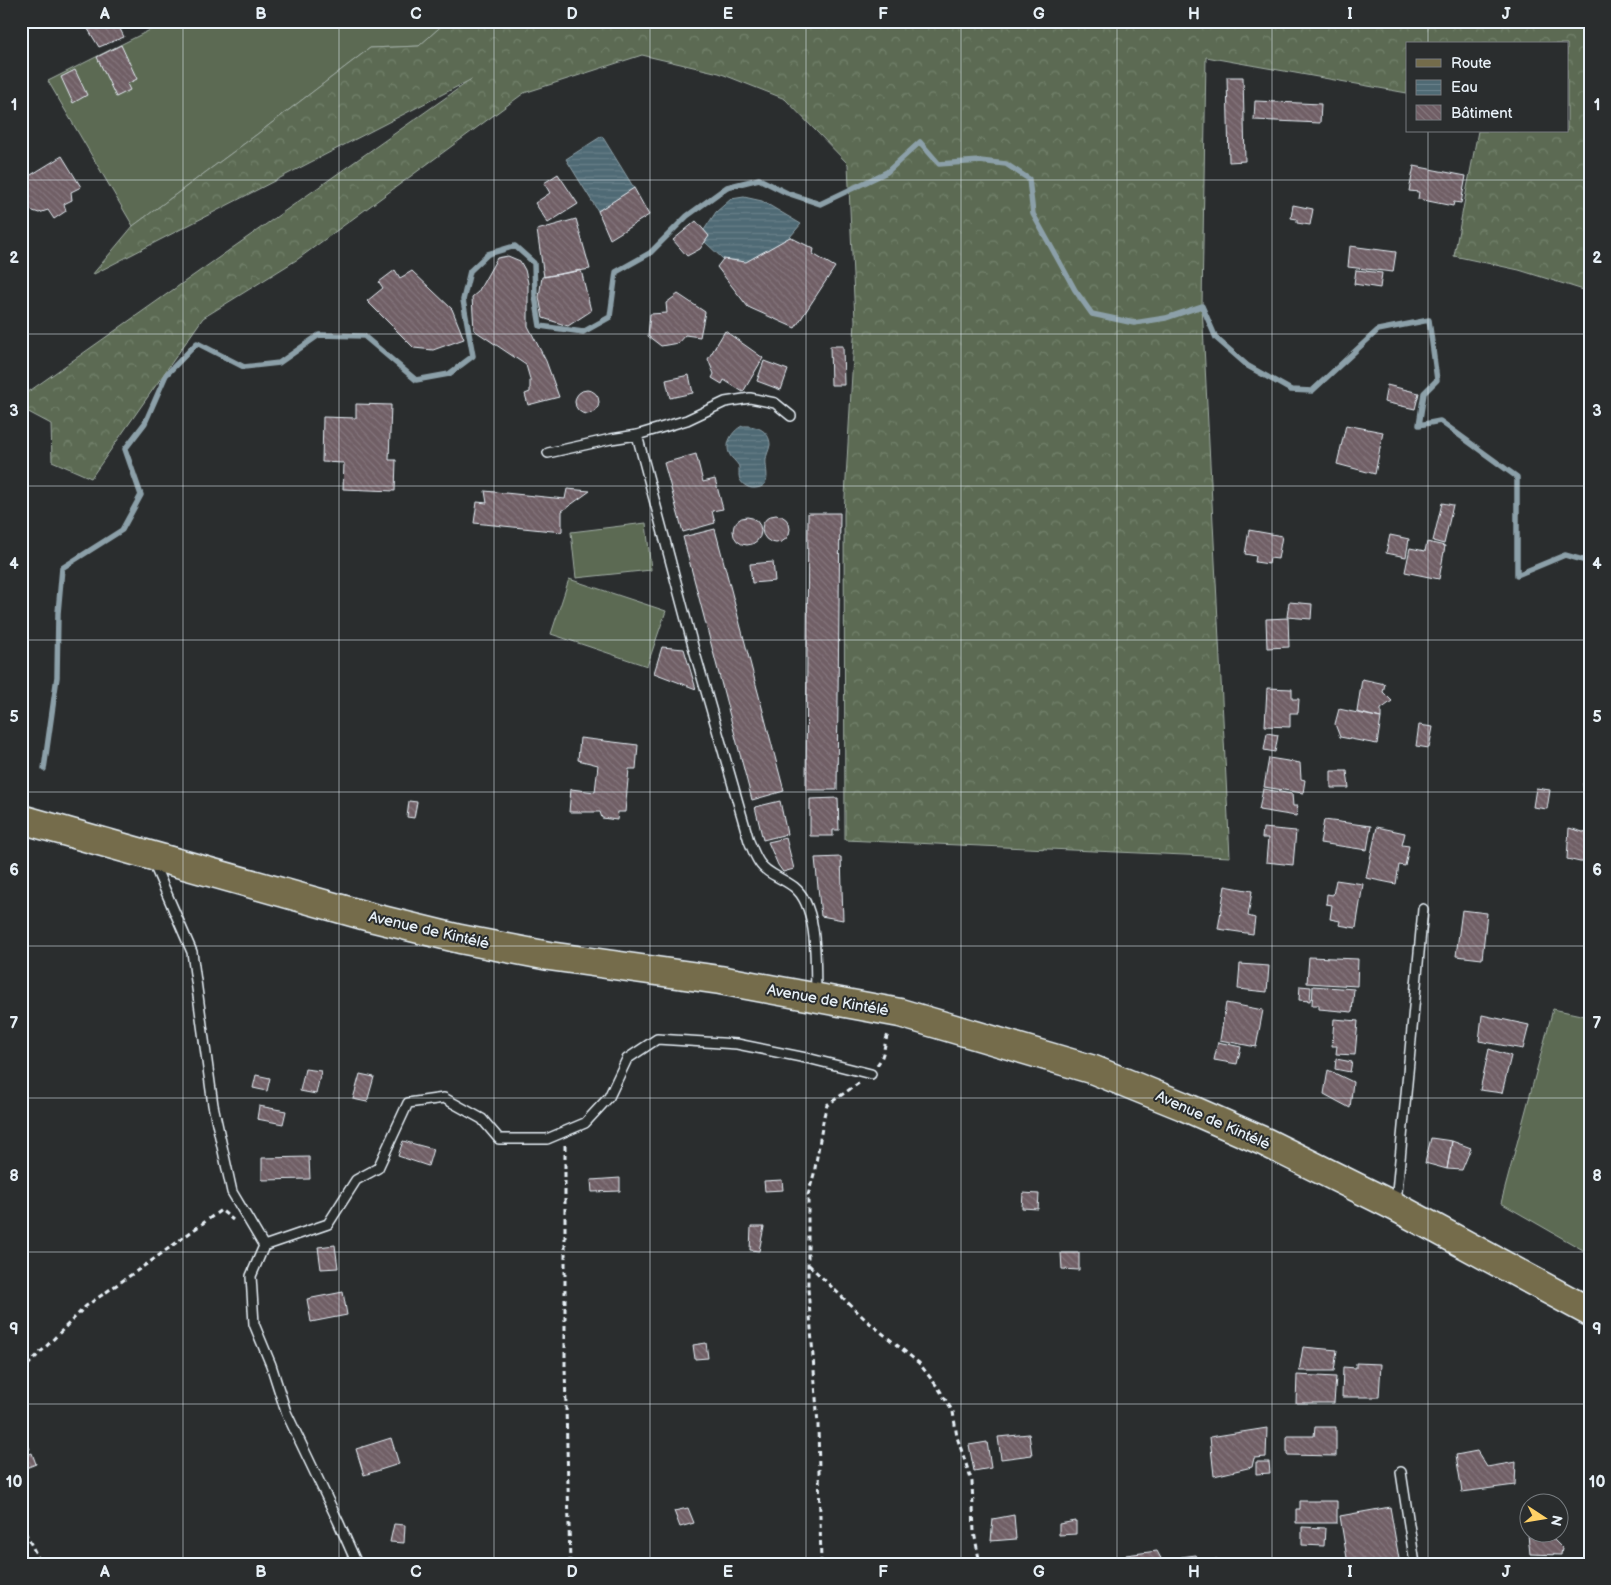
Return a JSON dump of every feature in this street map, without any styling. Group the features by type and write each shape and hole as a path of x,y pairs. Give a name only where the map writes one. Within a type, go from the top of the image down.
{"main road":[{"name":"Avenue de Kintélé","path":"21,819 370,916 460,939 549,956 720,980 900,1013 1094,1070 1265,1142 1396,1207 1590,1312"}],"lane":[{"path":"548,453 637,435 687,420 725,402 750,398 775,403 791,416"},
{"path":"637,435 693,646 749,841 759,863 794,887 802,896 810,912 816,997"},
{"path":"150,855 192,952 212,1105 232,1192 264,1246"},
{"path":"1396,1207 1423,910"},
{"path":"357,1564 286,1412 271,1365 254,1324 251,1276 264,1246 328,1224 356,1180 378,1168 408,1103 444,1098 482,1119 499,1139 547,1139 584,1123 609,1097 627,1058 657,1039 737,1044 811,1059 871,1074"},
{"path":"1401,1472 1415,1564"}],"path":[{"path":"821,1564 818,1425 808,1288 808,1195 814,1174 824,1116 828,1105 871,1074 884,1057 886,1039 900,1013"},
{"path":"564,1131 565,1367 570,1564"},
{"path":"21,1372 86,1306 221,1210 235,1222"},
{"path":"809,1265 866,1320 919,1363 940,1388 953,1412 957,1437 972,1482 974,1532 980,1564"},
{"path":"21,1524 41,1564"}],"green space":[{"path":"168,21 447,21 419,46 370,48 133,226 48,81"},
{"path":"447,21 1590,21 1590,292 1519,270 1454,256 1478,132 1568,132 1568,42 1406,42 1406,93 1206,57 1202,306 1230,857 845,840 844,514 855,321 848,164 785,99 719,73 642,55 524,93 298,259 203,318 91,478 52,461 51,424 21,408 21,397 472,79 92,275 133,226 370,48 419,46"},
{"path":"646,523 651,570 576,578 571,532"},
{"path":"569,579 666,611 647,666 551,634"},
{"path":"1553,1009 1590,1017 1590,1254 1501,1203"}],"water":[{"path":"602,136 634,188 598,211 566,159"},
{"path":"744,197 762,201 801,224 790,237 746,262 723,259 705,242 709,236 704,230 716,212 731,199"},
{"path":"742,426 752,426 765,432 769,440 770,445 766,456 767,477 764,485 761,487 750,488 742,483 739,478 739,467 728,451 730,438"}],"building":[{"path":"83,21 116,21 124,37 99,47"},
{"path":"121,45 137,79 127,84 130,90 116,97 97,57"},
{"path":"75,70 87,95 73,103 61,77"},
{"path":"1227,77 1243,77 1245,161 1229,162"},
{"path":"1255,101 1321,104 1320,123 1254,120"},
{"path":"62,156 81,187 71,192 72,200 64,204 66,211 54,219 48,210 39,213 30,210 26,203 27,191 21,181"},
{"path":"1414,166 1466,176 1461,203 1454,202 1453,206 1418,199 1419,192 1409,191"},
{"path":"558,174 578,204 548,223 535,203 550,193 544,183"},
{"path":"634,188 649,215 610,239 598,211"},
{"path":"1293,205 1313,209 1310,225 1297,223 1297,219 1291,218"},
{"path":"576,219 590,269 544,277 537,230"},
{"path":"696,221 709,236 700,249 687,256 673,240"},
{"path":"790,237 814,249 813,254 835,267 795,328 748,307 717,267 723,259 746,262"},
{"path":"1350,246 1396,252 1393,272 1348,267"},
{"path":"508,256 520,261 525,270 528,283 528,326 546,361 559,397 528,405 525,394 530,392 530,379 526,365 474,330 472,297 478,292 497,258"},
{"path":"395,270 400,278 412,271 452,309 464,339 433,350 414,348 367,301 383,288 379,282"},
{"path":"581,270 591,311 568,326 543,318 539,297 542,277"},
{"path":"1356,270 1382,273 1380,288 1354,284"},
{"path":"678,294 705,312 700,337 685,335 678,343 661,346 648,336 650,314 667,313 666,303"},
{"path":"725,331 763,358 743,392 724,380 722,384 712,378 714,374 708,359"},
{"path":"830,346 843,346 844,385 831,385"},
{"path":"764,361 788,370 781,390 757,381"},
{"path":"689,375 693,393 670,398 666,380"},
{"path":"1387,385 1419,393 1415,409 1384,402"},
{"path":"587,390 592,391 598,397 598,407 592,413 587,414 582,413 576,407 575,402 576,397 582,391"},
{"path":"356,404 391,405 389,460 396,460 395,491 343,489 344,463 322,462 323,417 356,418"},
{"path":"1346,425 1383,432 1375,474 1337,464"},
{"path":"696,454 703,482 715,479 723,509 712,511 715,523 683,532 664,463"},
{"path":"567,489 590,491 562,511 562,532 474,523 477,502 487,503 485,491 565,499"},
{"path":"1442,503 1453,505 1444,544 1433,541"},
{"path":"808,513 840,513 837,790 806,790"},
{"path":"776,515 786,519 790,529 786,539 776,543 766,539 762,529 766,519"},
{"path":"747,517 757,521 761,531 757,541 747,545 737,541 733,531 737,521"},
{"path":"715,529 784,791 752,800 683,537"},
{"path":"1249,530 1282,536 1278,559 1270,558 1269,564 1255,562 1256,556 1245,554"},
{"path":"1390,535 1409,539 1406,557 1386,553"},
{"path":"1427,542 1445,546 1439,579 1405,572 1410,548 1425,551"},
{"path":"773,562 775,581 752,583 750,564"},
{"path":"1289,602 1312,604 1311,619 1287,617"},
{"path":"1288,618 1289,647 1267,648 1266,619"},
{"path":"662,647 684,649 696,689 654,673"},
{"path":"1362,679 1385,684 1383,692 1392,701 1381,709 1381,718 1357,712"},
{"path":"1267,688 1292,689 1292,699 1299,699 1298,713 1290,713 1290,727 1265,726"},
{"path":"1339,709 1381,718 1377,744 1340,737 1335,724"},
{"path":"1419,725 1433,727 1429,748 1416,746"},
{"path":"1267,733 1278,735 1275,752 1264,750"},
{"path":"580,738 638,745 636,769 629,769 625,812 618,812 617,820 602,818 600,812 569,812 571,789 595,792 598,765 578,760"},
{"path":"1269,758 1300,763 1301,779 1305,780 1303,793 1264,787"},
{"path":"1331,771 1347,771 1349,788 1331,788"},
{"path":"1590,782 1590,804 1585,804 1583,783"},
{"path":"1536,788 1550,790 1547,809 1533,807"},
{"path":"1263,789 1292,794 1293,806 1298,806 1296,816 1259,810"},
{"path":"838,798 839,830 833,830 833,836 810,836 810,799"},
{"path":"409,801 417,802 414,818 407,817"},
{"path":"780,801 787,834 763,840 755,807"},
{"path":"1324,820 1371,826 1367,850 1320,843"},
{"path":"1377,827 1405,833 1402,845 1409,846 1405,866 1399,865 1396,884 1366,878"},
{"path":"1263,828 1296,831 1293,865 1266,862 1268,838 1262,838"},
{"path":"1569,828 1583,832 1590,831 1590,862 1567,859"},
{"path":"786,838 794,869 783,872 768,842"},
{"path":"841,857 843,920 821,916 815,858"},
{"path":"1336,880 1363,884 1356,928 1339,925 1340,921 1330,919 1332,905 1326,904 1327,894 1333,895"},
{"path":"1225,886 1252,891 1248,916 1255,918 1253,934 1218,929"},
{"path":"1462,910 1487,913 1482,959 1456,956"},
{"path":"1309,957 1358,959 1357,986 1307,983"},
{"path":"1240,964 1269,966 1267,992 1238,989"},
{"path":"1300,986 1311,987 1310,1001 1299,1000"},
{"path":"1313,986 1354,989 1352,1012 1319,1009 1319,1005 1312,1005"},
{"path":"1226,1003 1263,1010 1256,1047 1220,1040"},
{"path":"1482,1015 1529,1025 1523,1049 1479,1041"},
{"path":"1334,1019 1358,1021 1355,1055 1336,1054 1337,1046 1332,1046"},
{"path":"1218,1042 1241,1047 1237,1064 1214,1060"},
{"path":"1489,1049 1511,1056 1502,1093 1480,1090"},
{"path":"1336,1059 1352,1062 1350,1072 1335,1069"},
{"path":"305,1069 321,1071 316,1094 300,1091"},
{"path":"1328,1070 1353,1082 1350,1108 1324,1094"},
{"path":"360,1074 374,1077 367,1102 353,1099"},
{"path":"256,1075 270,1078 267,1091 253,1088"},
{"path":"259,1106 286,1111 283,1124 257,1119"},
{"path":"1431,1138 1452,1141 1447,1169 1425,1163"},
{"path":"403,1141 433,1149 428,1166 398,1156"},
{"path":"1452,1141 1471,1148 1462,1170 1447,1169"},
{"path":"309,1157 310,1179 262,1180 262,1158"},
{"path":"620,1178 620,1191 592,1192 591,1180"},
{"path":"782,1180 783,1190 765,1191 764,1181"},
{"path":"1023,1193 1039,1194 1038,1209 1022,1208"},
{"path":"751,1227 764,1227 759,1251 750,1250"},
{"path":"335,1245 338,1268 321,1269 318,1247"},
{"path":"1061,1253 1079,1253 1079,1270 1062,1269"},
{"path":"343,1292 347,1315 311,1322 307,1299"},
{"path":"706,1343 708,1358 695,1359 693,1345"},
{"path":"1303,1347 1337,1350 1334,1371 1299,1371"},
{"path":"1356,1363 1381,1364 1379,1397 1342,1397 1343,1367 1356,1368"},
{"path":"1297,1375 1336,1377 1334,1403 1296,1403"},
{"path":"1315,1427 1336,1427 1336,1456 1287,1455 1287,1436 1314,1436"},
{"path":"1267,1428 1266,1457 1254,1458 1252,1467 1214,1476 1210,1437"},
{"path":"1029,1434 1032,1455 1001,1459 998,1437"},
{"path":"391,1438 399,1464 364,1475 356,1449"},
{"path":"987,1442 991,1468 974,1471 969,1445"},
{"path":"27,1443 30,1449 21,1454 21,1445"},
{"path":"1477,1451 1487,1467 1516,1462 1515,1485 1462,1492 1456,1455"},
{"path":"32,1453 36,1464 21,1470 21,1457"},
{"path":"1256,1462 1269,1462 1270,1473 1256,1474"},
{"path":"1300,1501 1337,1501 1337,1523 1296,1523 1296,1509 1300,1509"},
{"path":"1390,1507 1399,1559 1373,1564 1348,1564 1340,1516"},
{"path":"688,1508 694,1523 680,1527 674,1511"},
{"path":"1014,1515 1016,1539 991,1541 993,1519"},
{"path":"1076,1521 1076,1534 1059,1535 1059,1524"},
{"path":"394,1524 405,1525 404,1543 390,1542"},
{"path":"1302,1527 1325,1528 1324,1546 1302,1545"},
{"path":"1529,1542 1556,1542 1562,1548 1561,1555 1530,1554"},
{"path":"1157,1551 1164,1564 1127,1564 1126,1555"},
{"path":"1196,1555 1200,1562 1217,1559 1217,1564 1182,1564 1181,1557"}],"waterway":[{"path":"44,769 57,677 58,613 62,568 122,530 141,495 125,449 145,423 166,375 197,343 244,367 279,363 319,335 364,336 416,380 449,374 473,356 463,300 470,271 488,254 515,246 534,263 535,296 540,326 583,332 610,317 616,272 650,253 687,216 727,187 759,179 787,193 820,204 887,172 920,142 939,164 980,161 1006,164 1029,179 1033,214 1075,290 1092,314 1134,323 1166,318 1202,306 1216,338 1248,366 1291,390 1312,391 1378,330 1429,320 1437,380 1424,393 1419,425 1440,421 1517,477 1517,575 1565,555 1590,562"}]}
